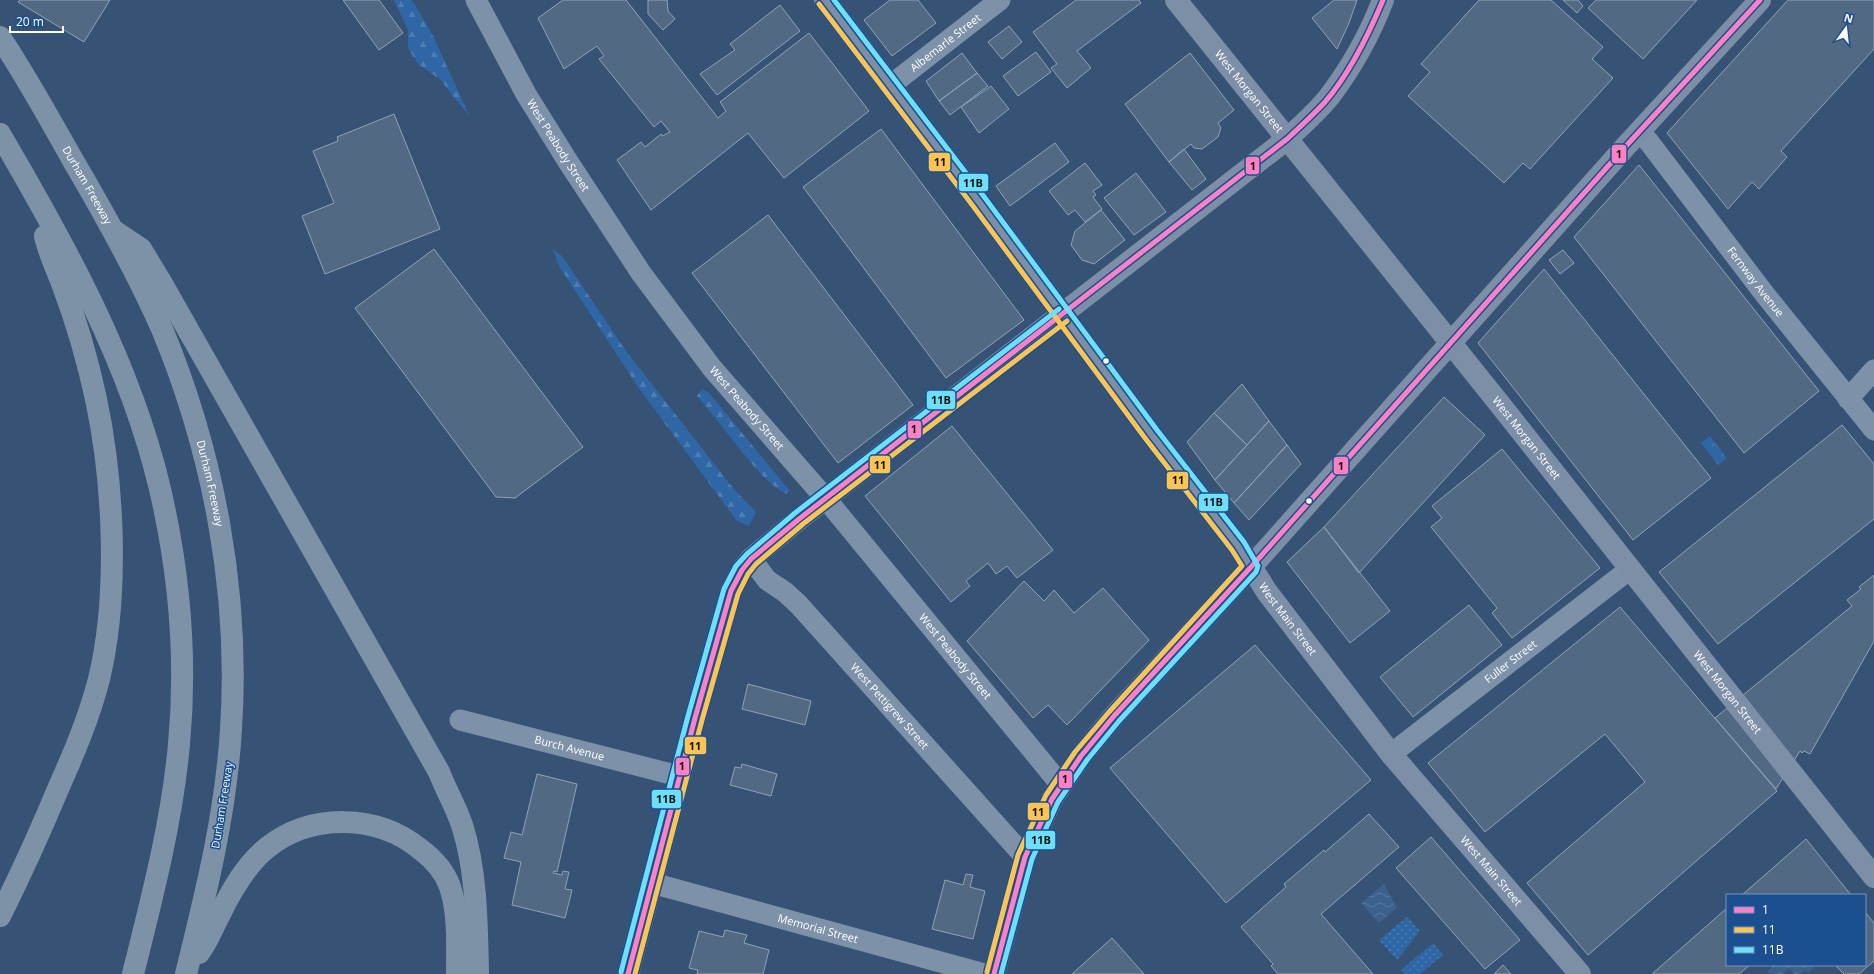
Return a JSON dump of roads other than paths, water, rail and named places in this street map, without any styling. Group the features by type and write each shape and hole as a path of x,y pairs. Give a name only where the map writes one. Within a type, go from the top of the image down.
{"highway":[{"name":"Durham Freeway","path":"0,37 19,66 114,231 162,329 191,408 214,498 224,553 230,601 233,698 229,762 216,847 187,971"},
{"path":"0,134 38,200 82,283 108,340 131,396 160,488 170,541 177,592 182,687 180,742 168,824 134,974"},
{"path":"0,916 28,859 79,741 99,678 110,607 110,521 104,448 96,399 79,335 64,287 48,249 38,200"},
{"path":"114,231 141,248 439,772 462,826 471,865 475,905 478,974"},
{"path":"187,971 208,940 232,892 246,870 267,848 281,838 303,828 329,822 352,822 376,825 412,842 428,855 440,868 450,886 454,906 457,928 457,974"}],"main road":[{"name":"West Main Street","path":"825,0 891,85 1151,434 1238,546 1267,592 1391,754 1580,974"},
{"name":"West Morgan Street","path":"1176,0 1450,342 1874,877"},
{"path":"628,974 680,776 731,591 742,570 751,560 799,519 1063,315 1287,139 1328,98 1337,86 1364,42 1383,0"},
{"path":"994,974 1025,857 1040,822 1061,785 1114,716 1251,567 1450,342 1760,0"}],"street":[{"name":"West Peabody Street","path":"476,0 526,94 626,252 712,368 826,499 1061,785"},
{"name":"Albemarle Street","path":"891,85 1000,0"},
{"name":"Fernway Avenue","path":"1640,132 1654,148 1766,296 1874,430"},
{"path":"1848,399 1865,378 1874,370"},
{"name":"West Pettigrew Street","path":"751,560 767,580 785,592 799,605 1025,857"},
{"name":"Fuller Street","path":"1391,754 1630,569"},
{"name":"Burch Avenue","path":"460,720 680,776"},
{"name":"Memorial Street","path":"652,883 984,974"}],"water":[{"path":"1384,884 1397,908 1379,923 1361,903"},
{"path":"1773,966 1815,967 1808,973 1805,970 1800,974 1794,974 1789,968 1783,974 1770,974 1767,971"}]}
